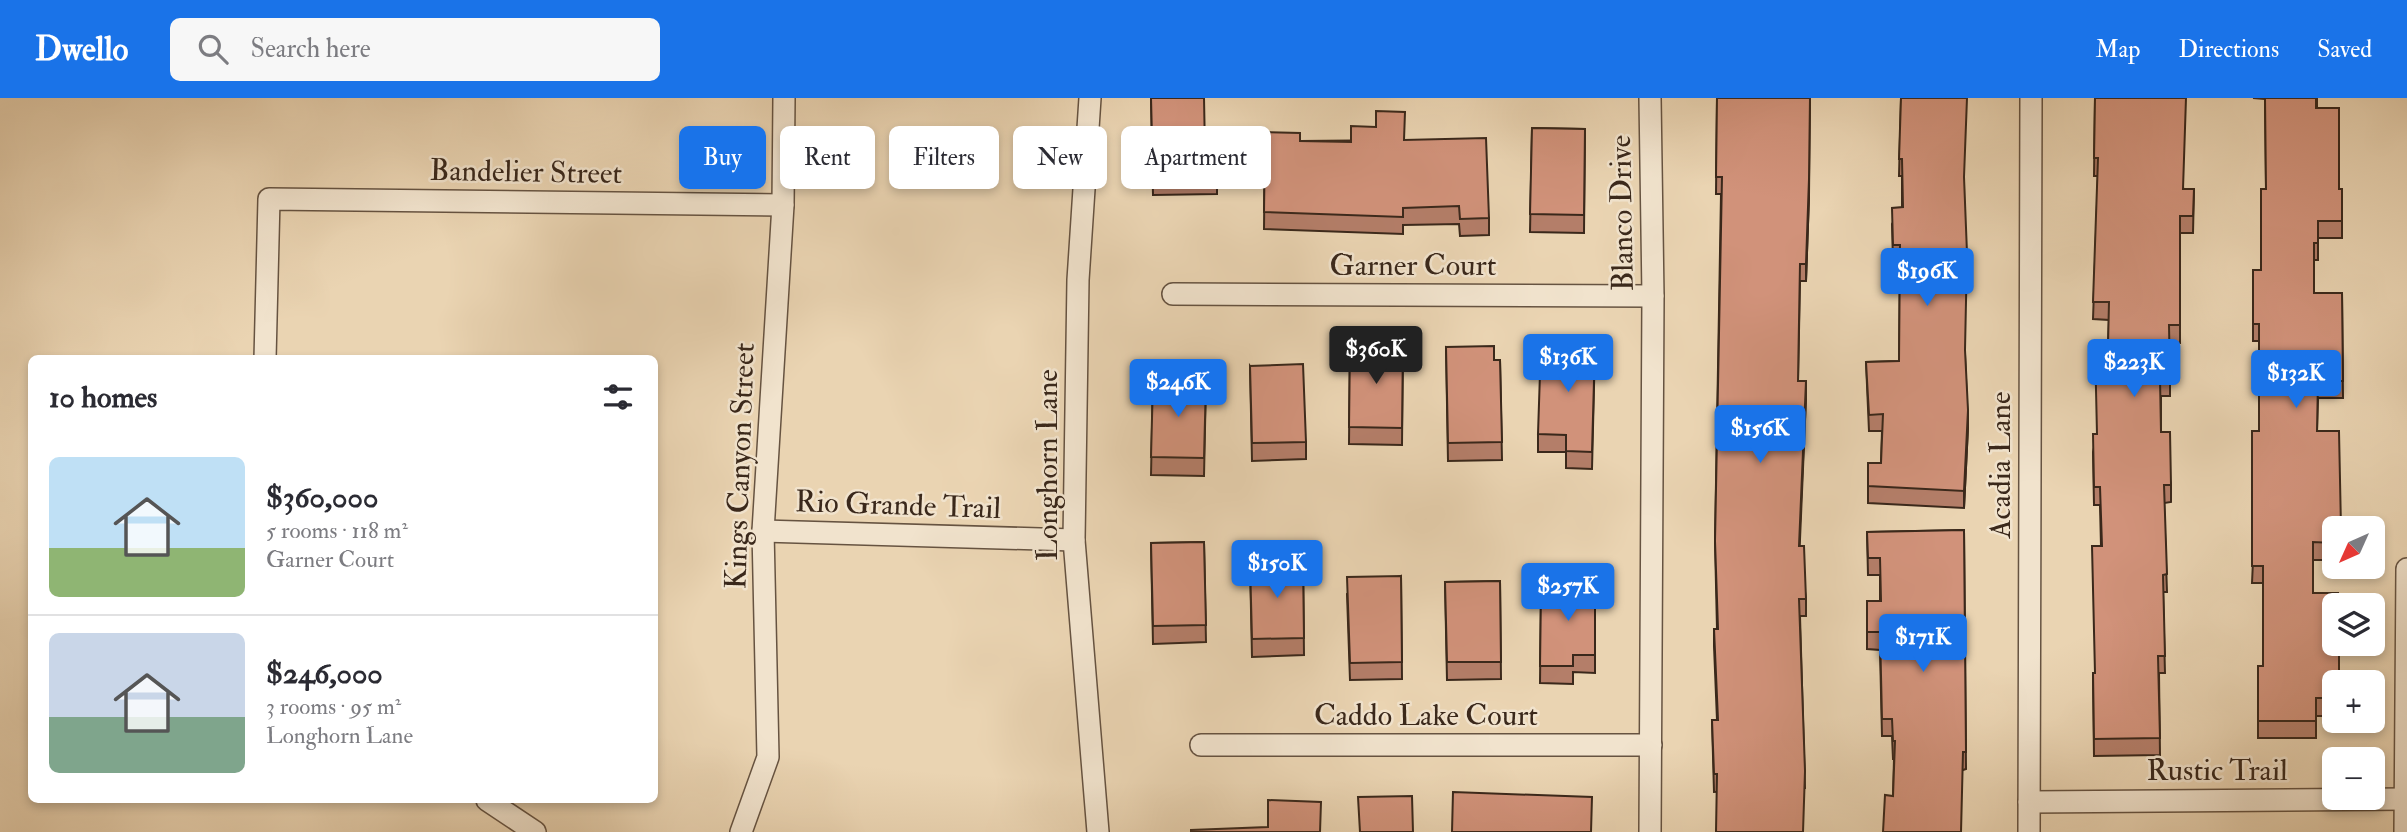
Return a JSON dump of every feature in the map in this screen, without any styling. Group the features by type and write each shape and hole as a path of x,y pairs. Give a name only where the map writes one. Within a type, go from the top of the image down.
{"street":[{"name":"Kings Canyon Street","path":"741,832 768,757 763,531 783,205 784,98"},
{"name":"Longhorn Lane","path":"1090,98 1078,280 1074,540 1098,832"},
{"name":"Blanco Drive","path":"1650,98 1653,296 1650,832"},
{"name":"Acadia Lane","path":"2029,832 2031,98"},
{"name":"Bandelier Street","path":"265,355 269,199 783,205"},
{"name":"Garner Court","path":"1173,295 1653,296"},
{"name":"Rio Grande Trail","path":"763,531 1074,540"},
{"path":"2404,832 2407,569"},
{"name":"Caddo Lake Court","path":"1201,745 1651,745"},
{"name":"Rustic Trail","path":"2029,802 2405,799"},
{"path":"492,803 535,832"}],"building":[{"path":"1151,98 1204,98 1205,126 1152,126"},
{"path":"1717,98 1810,98 1806,264 1800,264 1798,381 1806,381 1799,546 1804,546 1806,599 1799,599 1805,771 1803,832 1716,832 1717,774 1714,774 1712,720 1718,720 1714,629 1718,629 1715,541 1722,177 1716,177"},
{"path":"1901,98 1967,98 1964,177 1968,410 1964,491 1868,486 1868,463 1881,463 1883,414 1869,415 1866,362 1899,361 1900,245 1893,245 1892,208 1903,207 1902,159 1899,159"},
{"path":"2095,98 2186,98 2183,189 2194,189 2193,216 2180,216 2180,325 2169,325 2170,378 2160,379 2161,432 2170,432 2171,485 2164,485 2167,574 2163,575 2165,656 2158,656 2160,738 2094,739 2092,546 2102,546 2100,487 2094,487 2093,434 2097,434 2095,345 2108,345 2109,302 2093,302 2098,158 2094,158"},
{"path":"2265,98 2316,98 2316,108 2339,108 2339,189 2342,189 2342,221 2318,221 2318,243 2314,243 2314,293 2342,293 2343,381 2318,381 2317,431 2339,431 2341,516 2322,516 2322,542 2313,542 2313,593 2322,593 2322,656 2339,656 2339,670 2322,670 2322,698 2316,698 2316,721 2258,721 2258,666 2263,666 2263,566 2252,566 2252,431 2259,431 2259,324 2253,324 2253,270 2261,270 2261,189 2266,189"},
{"path":"1376,111 1405,112 1404,140 1486,138 1489,218 1460,219 1459,206 1403,208 1403,217 1264,212 1264,189 1271,189 1271,132 1300,133 1300,141 1351,142 1351,126 1376,127"},
{"path":"1532,128 1585,129 1584,215 1530,214"},
{"path":"1541,343 1595,345 1592,452 1566,451 1566,435 1538,434"},
{"path":"1350,344 1403,344 1402,428 1349,427"},
{"path":"1494,346 1494,360 1500,360 1502,442 1448,443 1446,347"},
{"path":"1303,364 1306,442 1252,443 1250,366"},
{"path":"1153,380 1206,381 1204,458 1151,457"},
{"path":"1964,530 1966,752 1963,752 1961,832 1883,832 1885,795 1893,796 1895,741 1892,719 1882,719 1880,632 1867,632 1867,601 1881,601 1880,558 1868,558 1867,532"},
{"path":"1204,542 1206,625 1153,626 1151,543"},
{"path":"1303,562 1304,638 1252,639 1250,563"},
{"path":"1401,576 1402,662 1350,663 1347,577"},
{"path":"1500,581 1501,662 1447,662 1445,582"},
{"path":"1559,581 1595,581 1595,655 1573,655 1573,666 1540,666 1541,592 1559,593"},
{"path":"1453,792 1592,797 1591,832 1452,832"},
{"path":"1412,796 1413,832 1360,832 1358,797"},
{"path":"1268,800 1321,802 1320,832 1191,832 1268,827"}]}
